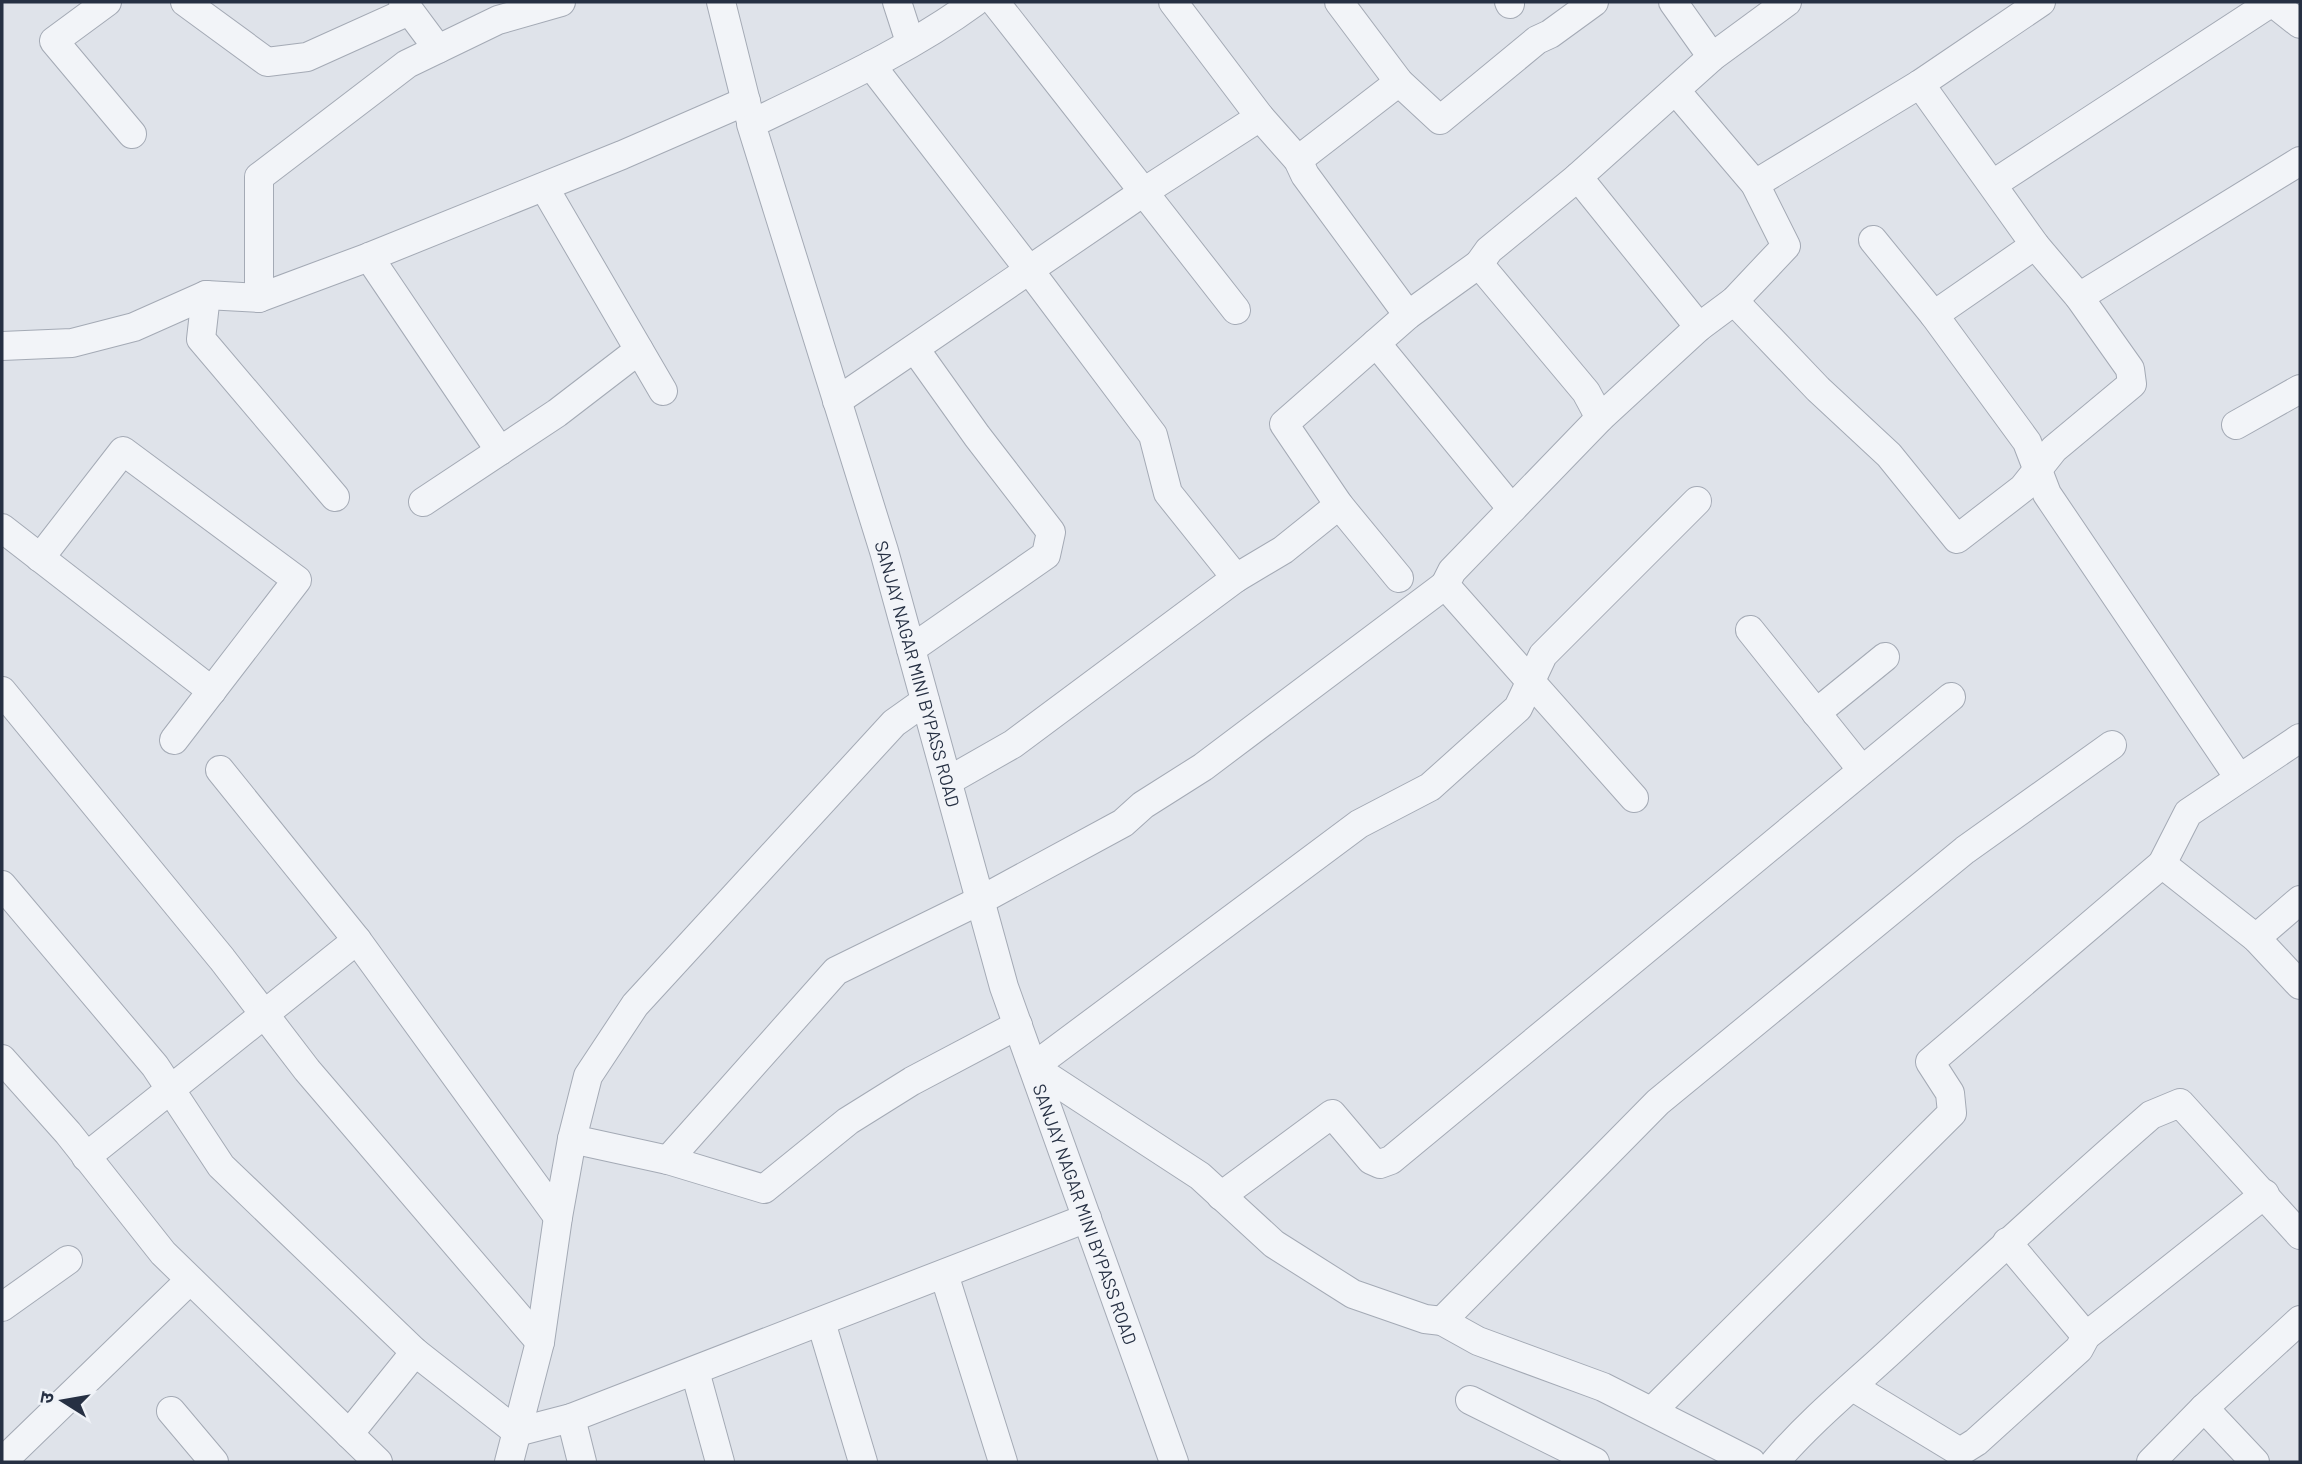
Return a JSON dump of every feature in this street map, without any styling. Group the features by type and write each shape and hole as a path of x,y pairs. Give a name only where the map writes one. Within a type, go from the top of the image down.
{"street":[{"path":"107,2 54,41 132,134"},
{"path":"185,2 267,62 307,57 406,6 438,49"},
{"path":"259,298 259,177 407,64 498,20 561,2"},
{"name":"SANJAY NAGAR MINI BYPASS ROAD","path":"721,2 748,112 884,551 1004,987 1087,1219 1169,1461"},
{"path":"897,2 910,43"},
{"path":"2,346 72,343 134,327 206,295 259,298 369,257 622,155 748,112 871,65 953,18 975,2"},
{"path":"996,2 1142,193 1236,310"},
{"path":"1173,2 1260,117 1298,160 1305,175 1408,315"},
{"path":"1339,2 1399,82 1440,120 1536,40 1550,34 1594,2"},
{"path":"1672,2 1712,57"},
{"path":"1399,578 1339,505 1284,424 1408,315 1479,264 1489,250 1578,177 1712,57 1787,2"},
{"path":"1755,184 1920,84 2041,2"},
{"path":"1993,184 2272,2 2300,24"},
{"path":"871,65 1153,435 1168,493 1236,578"},
{"path":"1298,160 1399,82"},
{"path":"1734,301 1818,389 1889,455 1957,539 2023,488 2054,449 2132,384 2130,369 2079,297 2035,245 1920,84"},
{"path":"668,1160 836,971 981,900 1123,823 1143,805 1203,766 1445,585 1452,571 1600,418 1699,327 1734,301 1786,247 1755,184 1676,91"},
{"path":"837,401 1142,193 1260,117"},
{"path":"2079,297 2300,161"},
{"path":"1578,177 1699,327"},
{"path":"544,187 663,391"},
{"path":"1874,240 1934,315 2027,442 2047,494 2239,778"},
{"path":"1934,315 2035,245"},
{"path":"369,257 500,451"},
{"path":"1479,264 1586,392 1600,418"},
{"path":"206,295 201,339 335,497"},
{"path":"1376,343 1512,509"},
{"path":"911,649 1046,555 1051,532 915,349"},
{"path":"423,502 557,413 639,350"},
{"path":"2236,425 2300,389"},
{"path":"40,558 124,451 298,580 174,740"},
{"path":"1697,501 1543,655 1518,708 1430,787 1359,824 1033,1067 1200,1176 1274,1244 1353,1294 1425,1319 1442,1321 1478,1341 1603,1387 1751,1462"},
{"path":"948,781 1013,744 1236,578 1283,550 1339,505"},
{"path":"2,528 212,691"},
{"path":"1445,585 1634,798"},
{"path":"1750,630 1862,770"},
{"path":"1816,713 1885,657"},
{"path":"2,691 222,959 306,1070 540,1342"},
{"path":"1221,1196 1332,1114 1371,1160 1380,1164 1391,1160 1951,697"},
{"path":"509,1462 540,1342 572,1139 588,1076 635,1005 894,723 925,701"},
{"path":"1652,1411 1952,1113 1950,1093 1930,1062 2162,864 2188,813 2300,738"},
{"path":"1442,1321 1658,1102 1965,850 2112,745"},
{"path":"220,769 357,940 558,1217"},
{"path":"2162,864 2256,938 2300,985"},
{"path":"2,885 155,1066 221,1166 415,1352 517,1432"},
{"path":"2256,938 2300,900"},
{"path":"86,1157 357,940"},
{"path":"572,1139 668,1160 764,1189 848,1121 912,1082 1018,1024"},
{"path":"2,1059 163,1253 378,1462"},
{"path":"1775,1462 1799,1434 2007,1242 2151,1115 2180,1103 2300,1235"},
{"path":"1853,1387 1960,1452 1976,1442 2079,1349 2086,1336 2264,1194"},
{"path":"517,1432 571,1418 1087,1219"},
{"path":"2007,1242 2086,1336"},
{"path":"2,1307 68,1260"},
{"path":"944,1274 1003,1462"},
{"path":"2,1462 190,1280"},
{"path":"2151,1462 2204,1408 2300,1320"},
{"path":"821,1322 863,1462"},
{"path":"349,1434 415,1352"},
{"path":"695,1371 720,1462"},
{"path":"1470,1400 1558,1452 1595,1462"},
{"path":"2204,1408 2255,1462"},
{"path":"171,1411 214,1462"},
{"path":"571,1418 582,1462"}]}
